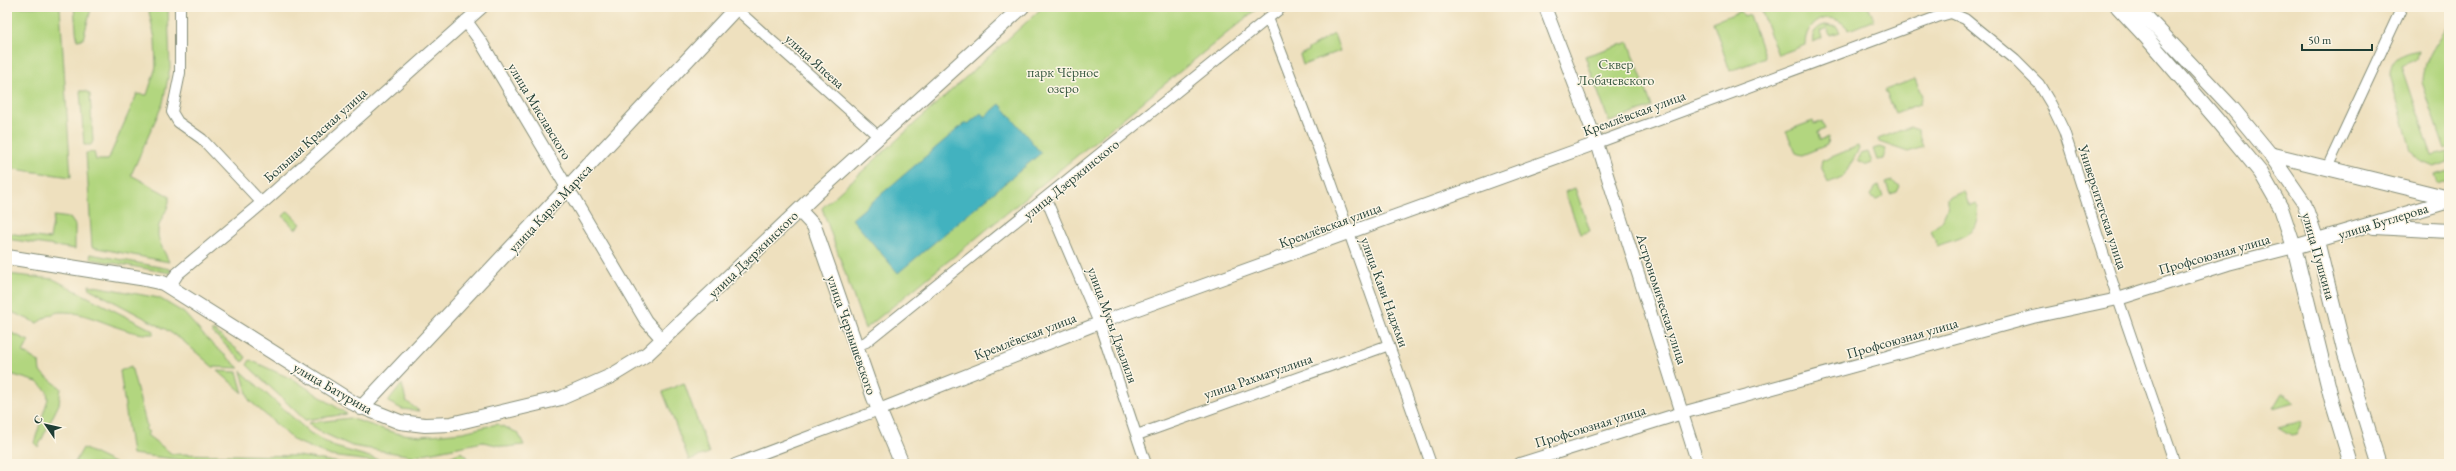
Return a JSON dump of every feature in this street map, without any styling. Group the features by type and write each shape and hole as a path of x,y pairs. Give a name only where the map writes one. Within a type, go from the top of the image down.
{"main road":[{"name":"улица Карла Маркса","path":"358,406 734,7"},
{"name":"улица Дзержинского","path":"663,340 878,136 1022,7"},
{"name":"улица Пушкина","path":"2118,7 2182,77 2261,173 2281,208 2294,247 2332,401 2351,464"},
{"name":"улица Пушкина","path":"2141,9 2233,109 2270,154 2304,203 2317,241 2345,354 2379,464"},
{"path":"2270,154 2449,200"},
{"name":"улица Бутлерова","path":"2294,247 2449,200"},
{"name":"улица Чернышевского","path":"799,210 814,226 878,410 902,464"},
{"path":"2361,226 2449,231"},
{"name":"улица Батурина","path":"7,257 140,278 169,287 358,406 400,422 425,425 451,424 561,398 611,376 647,354 663,340"}],"street":[{"path":"180,7 180,73 172,112 178,122 202,139 262,203"},
{"name":"Большая Красная улица","path":"169,287 177,274 262,203 482,7"},
{"name":"улица Япеева","path":"734,7 878,136"},
{"name":"улица Дзержинского","path":"856,346 866,342 1046,199 1282,7"},
{"name":"Астрономическая улица","path":"1545,7 1597,143 1698,464"},
{"path":"1933,7 1937,17"},
{"path":"2328,168 2402,7"},
{"name":"Университетская улица","path":"1937,17 1951,13 1965,19 2015,60 2039,84 2047,97 2064,131 2118,298 2175,464"},
{"name":"Кремлёвская улица","path":"735,464 878,410 1099,323 1349,234 1937,17"},
{"name":"улица Кави Наджми","path":"1268,18 1349,234 1431,464"},
{"name":"улица Миславского","path":"466,21 481,42 567,185 646,321 663,340"},
{"name":"улица Мусы Джалиля","path":"1046,199 1099,323 1146,464"},
{"name":"Профсоюзная улица","path":"1520,464 1682,413 2033,317 2118,298 2228,264 2294,247"},
{"name":"улица Рахматуллина","path":"1137,435 1389,345"}],"green space":[{"path":"7,7 60,7 71,177 7,168"},
{"path":"74,7 91,9 83,39 77,40"},
{"path":"148,7 168,7 170,68 163,103 131,175 169,196 168,206 160,222 158,236 169,262 92,247 86,153 94,152 96,160 108,160 137,94 147,95 156,67 155,39"},
{"name":"парк Чёрное озеро","path":"1043,7 1259,7 865,329 822,208"},
{"path":"1760,7 1869,7 1874,20 1849,30 1843,23 1835,19 1828,18 1821,20 1815,23 1810,29 1806,36 1805,45 1778,55"},
{"path":"1741,11 1744,17 1750,15 1765,58 1730,71 1713,22"},
{"path":"1825,25 1837,27 1840,32 1830,35 1827,28 1820,31 1822,38 1813,42 1815,31 1819,27"},
{"path":"2449,25 2449,147 2445,149 2422,82 2428,59"},
{"path":"1334,34 1340,51 1303,65 1300,55"},
{"name":"Сквер Лобачевского","path":"1629,42 1652,107 1609,122 1585,56"},
{"path":"2418,50 2416,59 2402,66 2432,156 2449,152 2449,162 2433,167 2419,161 2411,150 2390,75 2395,60 2403,54"},
{"path":"1915,79 1922,96 1919,104 1895,113 1885,90"},
{"path":"80,91 86,91 90,94 93,141 91,145 84,145"},
{"path":"1813,121 1814,124 1822,121 1825,129 1817,132 1820,140 1828,137 1827,145 1802,155 1796,153 1786,131"},
{"path":"1910,127 1917,130 1923,147 1908,152 1879,142 1878,139"},
{"path":"1858,146 1859,149 1844,176 1828,183 1821,165 1822,161"},
{"path":"1880,147 1886,149 1883,159 1877,160 1873,149"},
{"path":"1868,152 1872,163 1867,165 1858,160 1861,154"},
{"path":"2449,170 2449,179 2437,183 2434,174"},
{"path":"1892,181 1900,186 1897,192 1890,194 1886,183"},
{"path":"1879,186 1883,197 1876,200 1870,197 1874,188"},
{"path":"1575,188 1590,231 1580,234 1565,192"},
{"path":"1964,191 1969,206 1977,203 1979,214 1977,222 1969,233 1937,246 1931,230 1944,216 1948,198"},
{"path":"288,211 301,224 295,229 283,216"},
{"path":"54,216 70,218 75,225 75,249 7,239 7,233 50,239"},
{"path":"90,254 170,269 171,273 91,259"},
{"path":"7,274 53,279 154,331 153,334 141,334 71,312 59,312 48,316 37,323 7,310"},
{"path":"89,285 159,298 184,313 207,339 239,368 213,367 182,340 165,329 90,289"},
{"path":"7,331 29,341 23,352 39,362 40,372 61,388 59,404 38,447 34,443 48,399 47,391 37,382 7,373"},
{"path":"211,331 215,331 246,357 243,362"},
{"path":"250,360 296,381 347,414 305,420 247,365"},
{"path":"131,366 147,427 145,429 149,432 147,435 172,454 298,456 347,464 218,464 132,454 120,371"},
{"path":"218,371 237,372 243,393"},
{"path":"241,371 310,433 335,447 394,464 331,456 295,441 249,400"},
{"path":"684,383 709,453 689,460 663,392"},
{"path":"402,384 406,401 419,411 402,409 388,402"},
{"path":"2282,393 2294,402 2273,408"},
{"path":"350,418 395,433 421,436 463,432 497,424 518,433 524,445 506,447 483,442 413,456 352,446 323,433 308,423"},
{"path":"2299,422 2302,423 2296,434 2291,435 2278,427"},
{"path":"83,448 116,464 74,464"},
{"path":"461,452 466,455 471,464 446,464 448,458"}],"water":[{"path":"1000,104 1041,153 898,273 852,219 966,122 968,124 981,113 985,117"}]}
